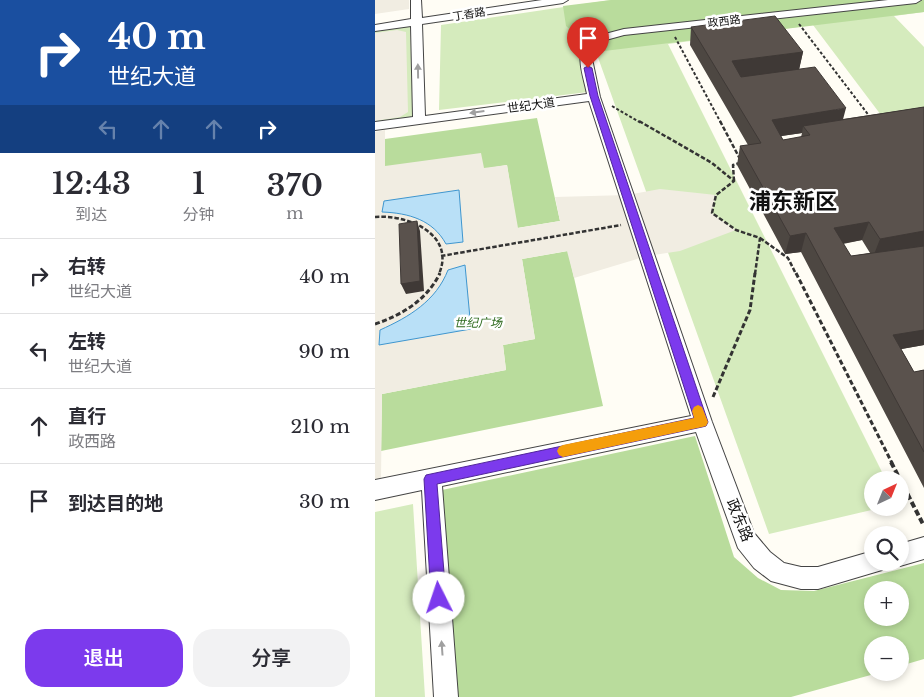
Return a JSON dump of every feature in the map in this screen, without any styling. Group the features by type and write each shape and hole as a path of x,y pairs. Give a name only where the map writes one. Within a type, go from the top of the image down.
{"street":[{"path":"416,0 419,120"},
{"name":"丁香路","path":"375,28 513,0"},
{"name":"丁香路","path":"375,21 417,18 563,0"},
{"name":"政西路","path":"594,96 585,54 590,40 624,32 916,0"},
{"path":"375,490 702,422 594,96"},
{"name":"世纪大道","path":"375,126 594,96"},
{"name":"政东路","path":"702,422 746,540 762,560 779,574 801,578 818,578 864,565"},
{"path":"431,479 446,697"},
{"path":"909,552 924,548"}],"path":[{"path":"791,13 870,117"},
{"path":"670,27 742,162 733,164 734,181"},
{"path":"594,96 712,163 734,181"},
{"path":"734,181 716,195 712,213 736,230 760,238 788,258 924,526"},
{"path":"375,217 402,218 421,225 434,236 442,251 441,269 431,289 413,307 388,321 375,324"},
{"path":"441,256 636,222"},
{"path":"702,422 750,310 760,238"}],"green space":[{"path":"611,0 924,0 924,12 894,16 924,47 924,117 887,123 813,25 668,44 882,471 864,471 864,512 769,534 596,52 580,55 588,92 439,110 441,25"},
{"path":"611,0 924,0 924,12 596,52 566,26 563,6"},
{"path":"410,25 413,118 375,123 375,31"},
{"path":"537,118 560,221 517,228 507,165 483,169 385,167 385,139"},
{"path":"568,251 603,406 381,451 382,394 506,370 503,345 535,339 522,259"},
{"path":"695,436 734,557 758,578 781,590 814,591 893,571 909,571 909,567 924,563 924,659 909,663 909,636 864,636 864,677 791,697 453,697 442,490"},
{"path":"413,504 425,697 375,697 375,512"}],"shaded area":[{"path":"375,0 409,0 409,9 375,14"},
{"path":"397,30 406,32 408,112 400,117 375,121 375,33"},
{"path":"385,130 385,166 481,153 484,168 507,165 518,228 560,221 555,197 627,195 660,189 716,195 712,213 736,230 680,251 647,256 574,278 567,251 522,259 535,339 503,345 506,370 382,394 381,479 375,481 375,132","holes":["458,190 463,242 446,244 440,234 424,221 411,215 382,211","443,282 470,329 380,330 396,323 424,305"]}],"water":[{"path":"459,190 463,242 446,244 434,229 419,219 402,214 382,212 384,201"},
{"path":"465,265 471,329 379,345 380,330 401,320 420,307 436,291 448,270"}],"building":[{"path":"775,16 803,52 732,61 741,77 815,67 846,108 772,120 783,140 810,135 803,126 924,107 924,231 880,239 869,222 834,228 851,256 924,246 924,330 893,335 914,372 924,370 924,452 806,233 790,236 740,146 761,143 691,27"},
{"path":"417,221 420,281 401,284 399,224"}],"slow traffic":[{"path":"563,451 702,422 698,411"}],"district":[{"name":"浦东新区","path":"793,201"}],"route":[{"path":"439,598 431,479 702,422 594,96 588,68"}],"park label":[{"name":"世纪广场","path":"478,322"}]}
